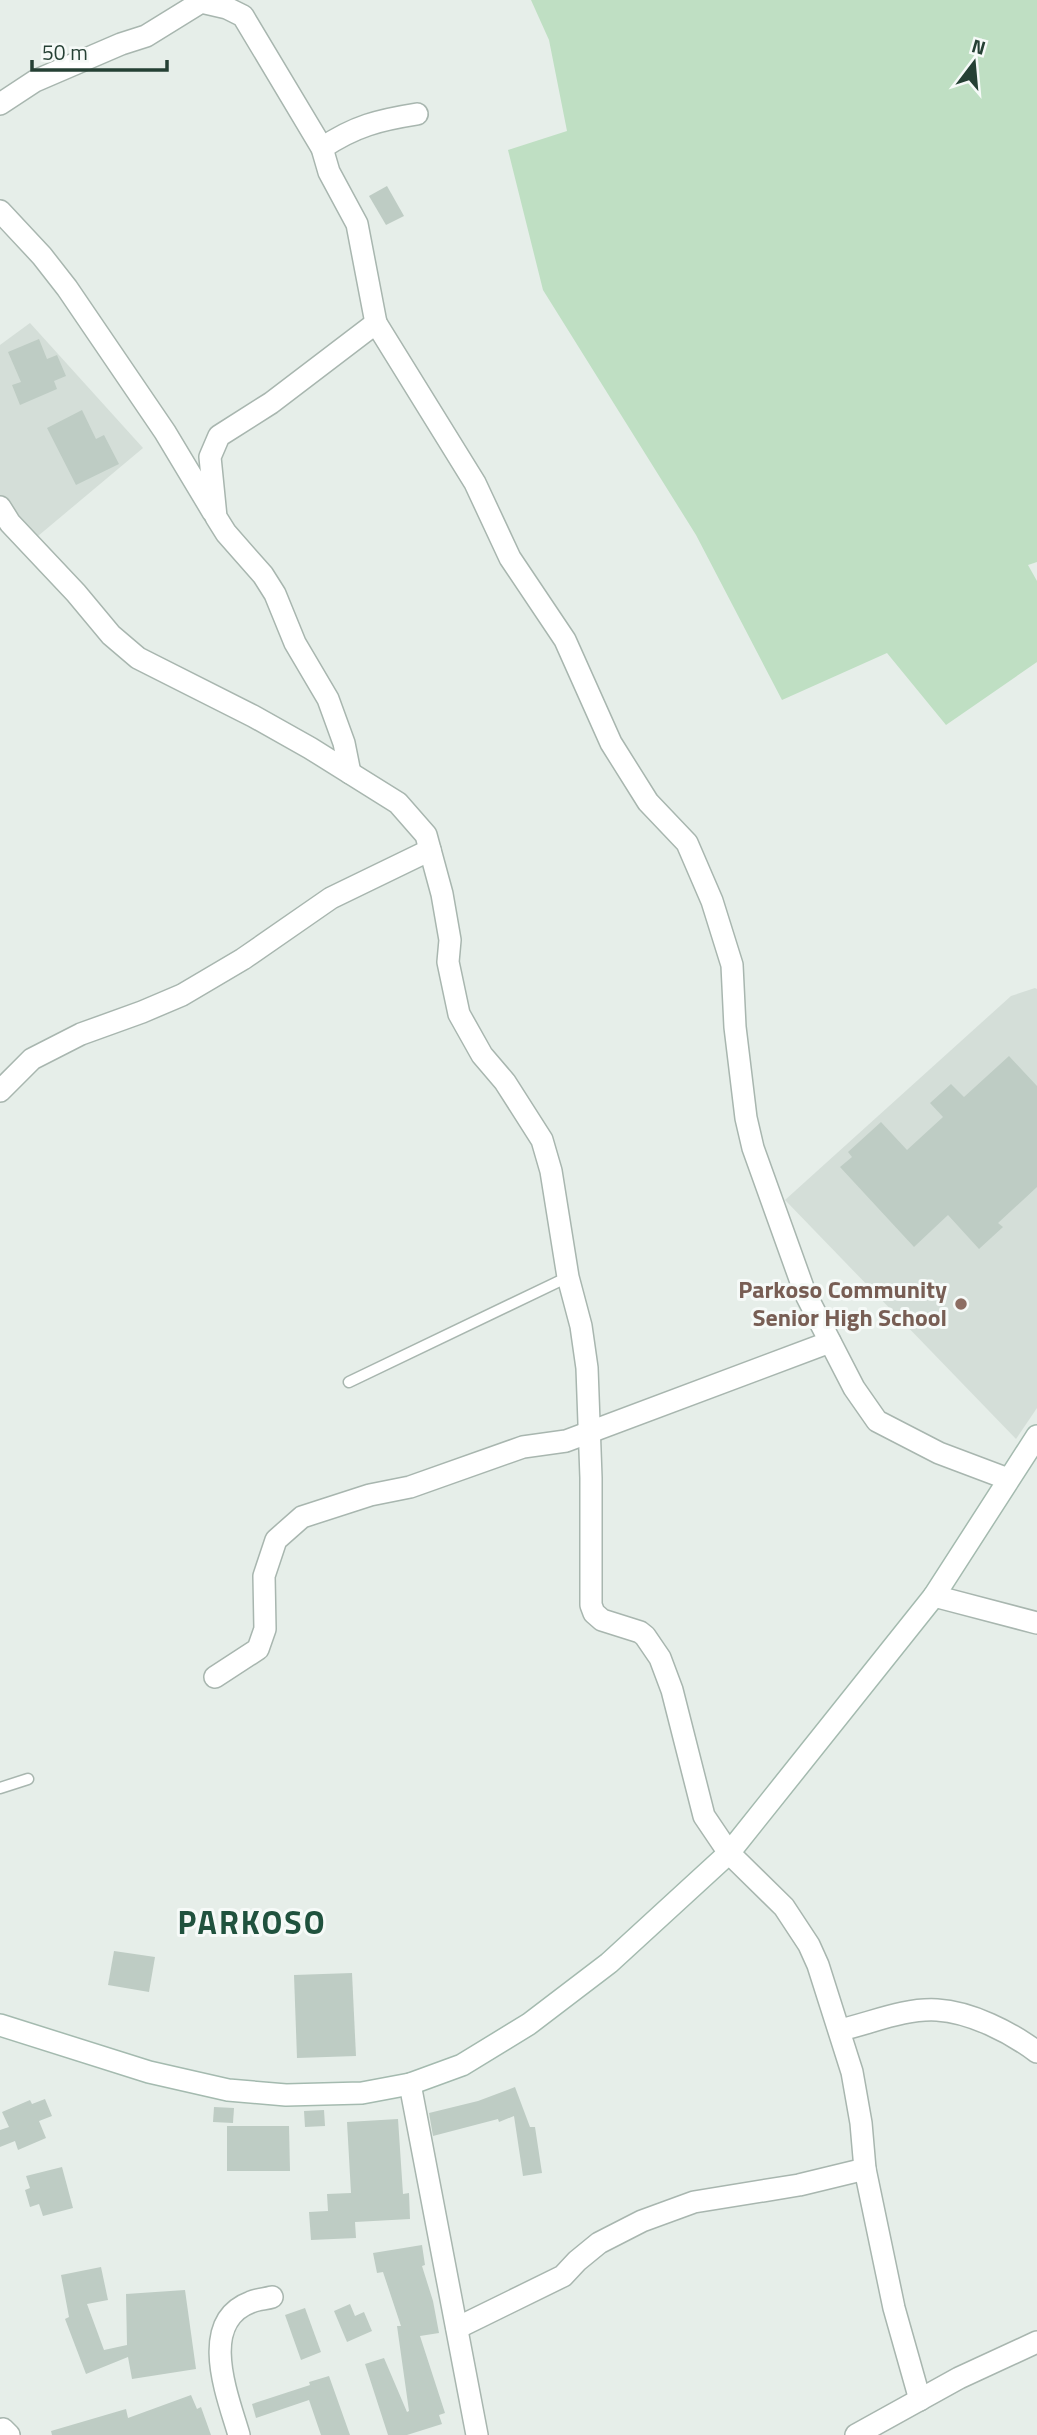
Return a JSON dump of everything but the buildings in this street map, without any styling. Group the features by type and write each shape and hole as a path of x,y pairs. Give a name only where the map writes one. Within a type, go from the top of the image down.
{"street":[{"path":"0,104 35,81 146,36 202,1 227,8 241,8 322,148 329,172 357,224 376,323 475,483 510,558 565,640 611,743 648,802 687,842 712,901 732,965 735,1027 746,1118 753,1148 805,1293 830,1342 854,1388 877,1421 939,1453 1008,1479"},
{"path":"322,148 345,133 377,121 417,114"},
{"path":"0,211 42,256 67,288 165,432 178,458 226,533 263,575 275,594 295,643 328,699 344,743 350,773"},
{"path":"216,517 210,457 219,436 271,403 376,323"},
{"path":"0,508 10,523 76,593 111,635 138,657 253,716 350,773 398,803 426,835 442,894 450,940 448,962 459,1014 482,1055 505,1082 542,1140 551,1171 568,1277 583,1336 587,1368 591,1432 591,1605 594,1613 602,1620 640,1632 660,1658 672,1690 702,1811 729,1853 784,1907 809,1945 818,1965 852,2072 861,2123 864,2169 894,2308 919,2400"},
{"path":"0,1091 32,1059 81,1034 182,995 243,959 331,898 430,849"},
{"path":"215,1677 258,1649 265,1629 264,1576 276,1540 302,1517 370,1495 410,1487 523,1447 566,1441 830,1342"},
{"path":"0,2025 149,2071 228,2090 286,2095 362,2093 411,2084 462,2066 529,2024 609,1962 729,1853 934,1596 1037,1436"},
{"path":"934,1596 1037,1623"},
{"path":"840,2030 899,2015 936,2010 984,2023 1035,2047"},
{"path":"411,2084 477,2435"},
{"path":"457,2328 563,2276 599,2243 642,2221 694,2203 799,2185 864,2169"},
{"path":"239,2435 220,2369 224,2326 233,2313 250,2302 272,2298"},
{"path":"856,2435 959,2378 1037,2342"}],"lane":[{"path":"349,1382 568,1277"},
{"path":"0,1788 28,1779"}],"shaded area":[{"path":"30,323 143,448 38,536 0,495 0,345"},
{"name":"Parkoso Community Senior High School","path":"1035,988 1037,1408 1016,1439 785,1200 1011,996"}],"green space":[{"path":"531,0 1037,0 1037,562 1028,565 1037,581 1037,662 946,725 887,653 782,700 696,535 543,290 508,150 567,131 549,40"}],"place":[{"name":"Parkoso Community Senior High School","path":"961,1304"}],"district":[{"name":"PARKOSO","path":"252,1923"}]}
